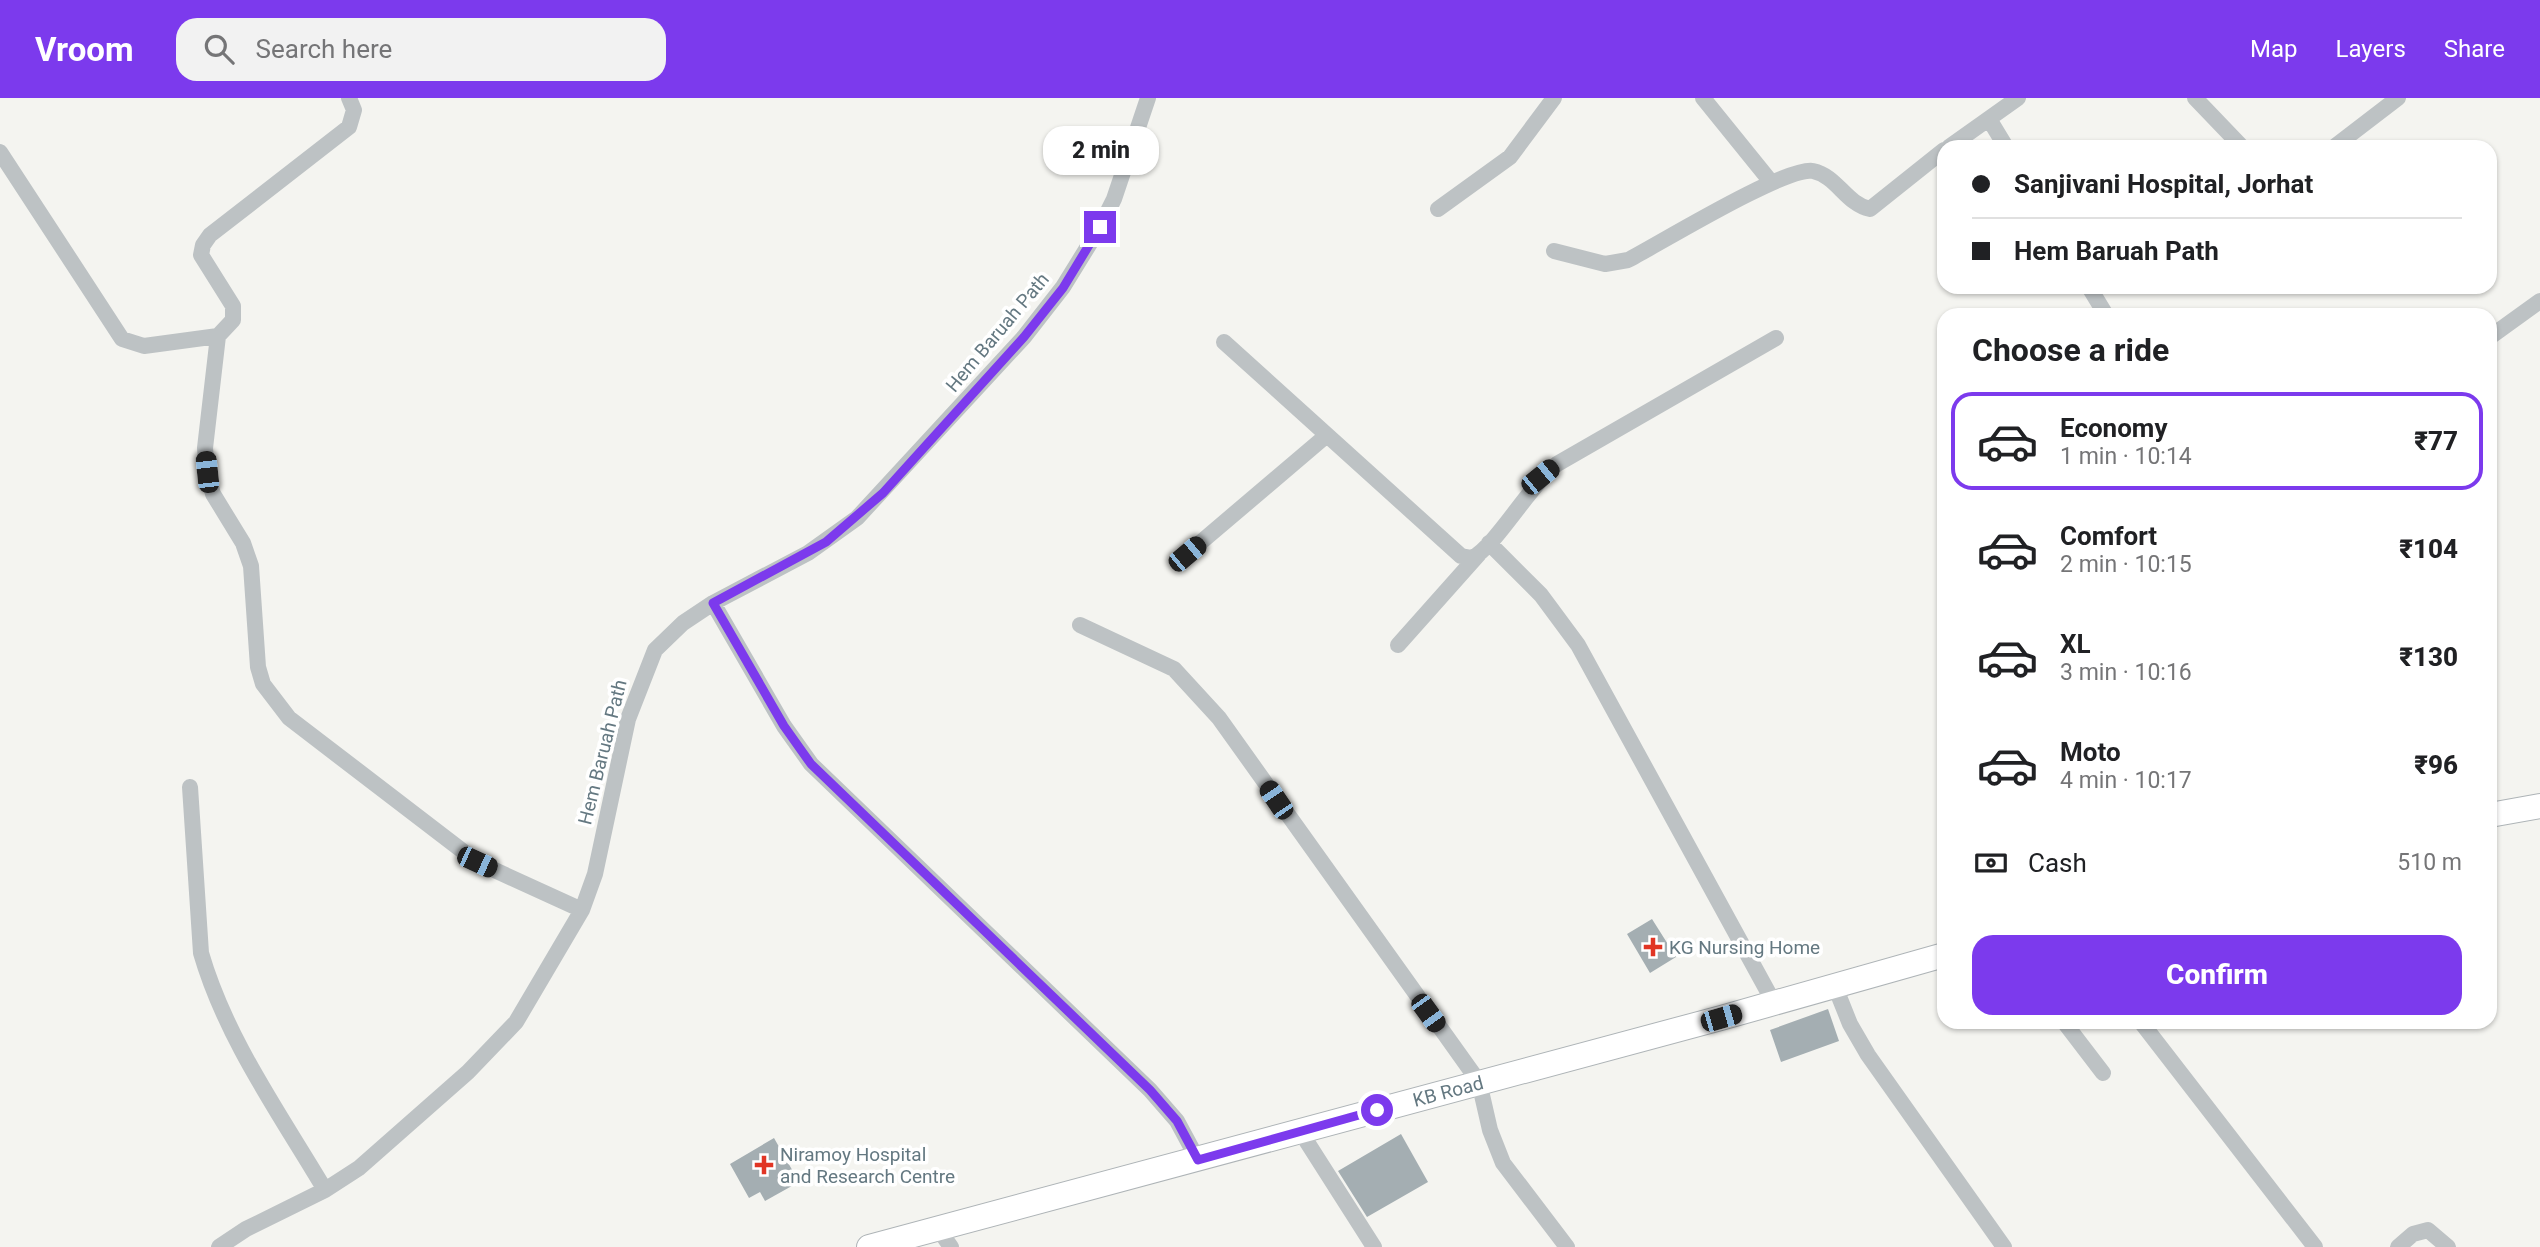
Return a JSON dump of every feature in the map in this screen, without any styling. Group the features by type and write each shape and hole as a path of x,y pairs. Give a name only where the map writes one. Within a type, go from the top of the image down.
{"main road":[{"path":"2497,814 2540,806"},
{"name":"KB Road","path":"869,1247 1198,1160 1937,957"}],"street":[{"path":"349,98 354,110 349,127 203,245 201,255 233,306 233,320 218,336 205,449 213,494 243,543 251,566 258,667 269,693 289,718 477,862 582,910"},
{"name":"Hem Baruah Path","path":"219,1247 246,1229 325,1191 359,1168 407,1128 494,1047 531,1000 582,910 595,874 628,719 647,665 668,635 713,603 817,548 857,518 1024,337 1063,288 1100,227 1114,199 1149,98"},
{"path":"1438,209 1510,157 1554,98"},
{"path":"1703,98 1771,183"},
{"path":"1959,140 2018,98"},
{"path":"2195,98 2235,140"},
{"path":"2343,140 2398,98"},
{"path":"1989,119 2002,140"},
{"path":"0,152 122,339 144,346 218,336"},
{"path":"1553,251 1605,264 1628,260 1771,183 1811,170 1830,179 1855,204 1870,209 1937,156"},
{"path":"2497,332 2540,300"},
{"path":"1398,645 1484,548 1540,477 1557,464 1776,338"},
{"path":"1224,342 1461,556 1472,558 1484,548"},
{"path":"1187,554 1327,435"},
{"path":"1484,548 1541,595 1578,645 1774,1003"},
{"path":"713,603 784,726 811,764 1156,1096 1177,1121 1198,1160"},
{"path":"1080,625 1174,669 1198,691 1479,1082 1490,1130 1503,1163 1567,1247"},
{"path":"190,787 201,953 209,978 226,1021 325,1191"},
{"path":"1834,984 1850,1024 1873,1063 2004,1247"},
{"path":"2069,1029 2104,1073"},
{"path":"2146,1029 2315,1247"},
{"path":"1300,1131 1374,1247"},
{"path":"937,1227 951,1247"},
{"path":"2398,1247 2413,1234 2428,1230 2448,1247"}],"building":[{"path":"1652,919 1676,957 1650,973 1627,934"},
{"path":"1828,1009 1839,1041 1781,1062 1770,1030"},
{"path":"1401,1134 1428,1182 1367,1217 1338,1171"},
{"path":"774,1138 799,1182 765,1201 760,1192 749,1198 730,1164"}],"place":[{"name":"KG Nursing Home","path":"1653,947"},
{"name":"Niramoy Hospital and Research Centre","path":"764,1165"}],"route":[{"path":"1100,227 1063,288 1024,337 883,493 826,542 713,603 784,726 811,764 1150,1090 1177,1121 1198,1160 1377,1110"}]}
